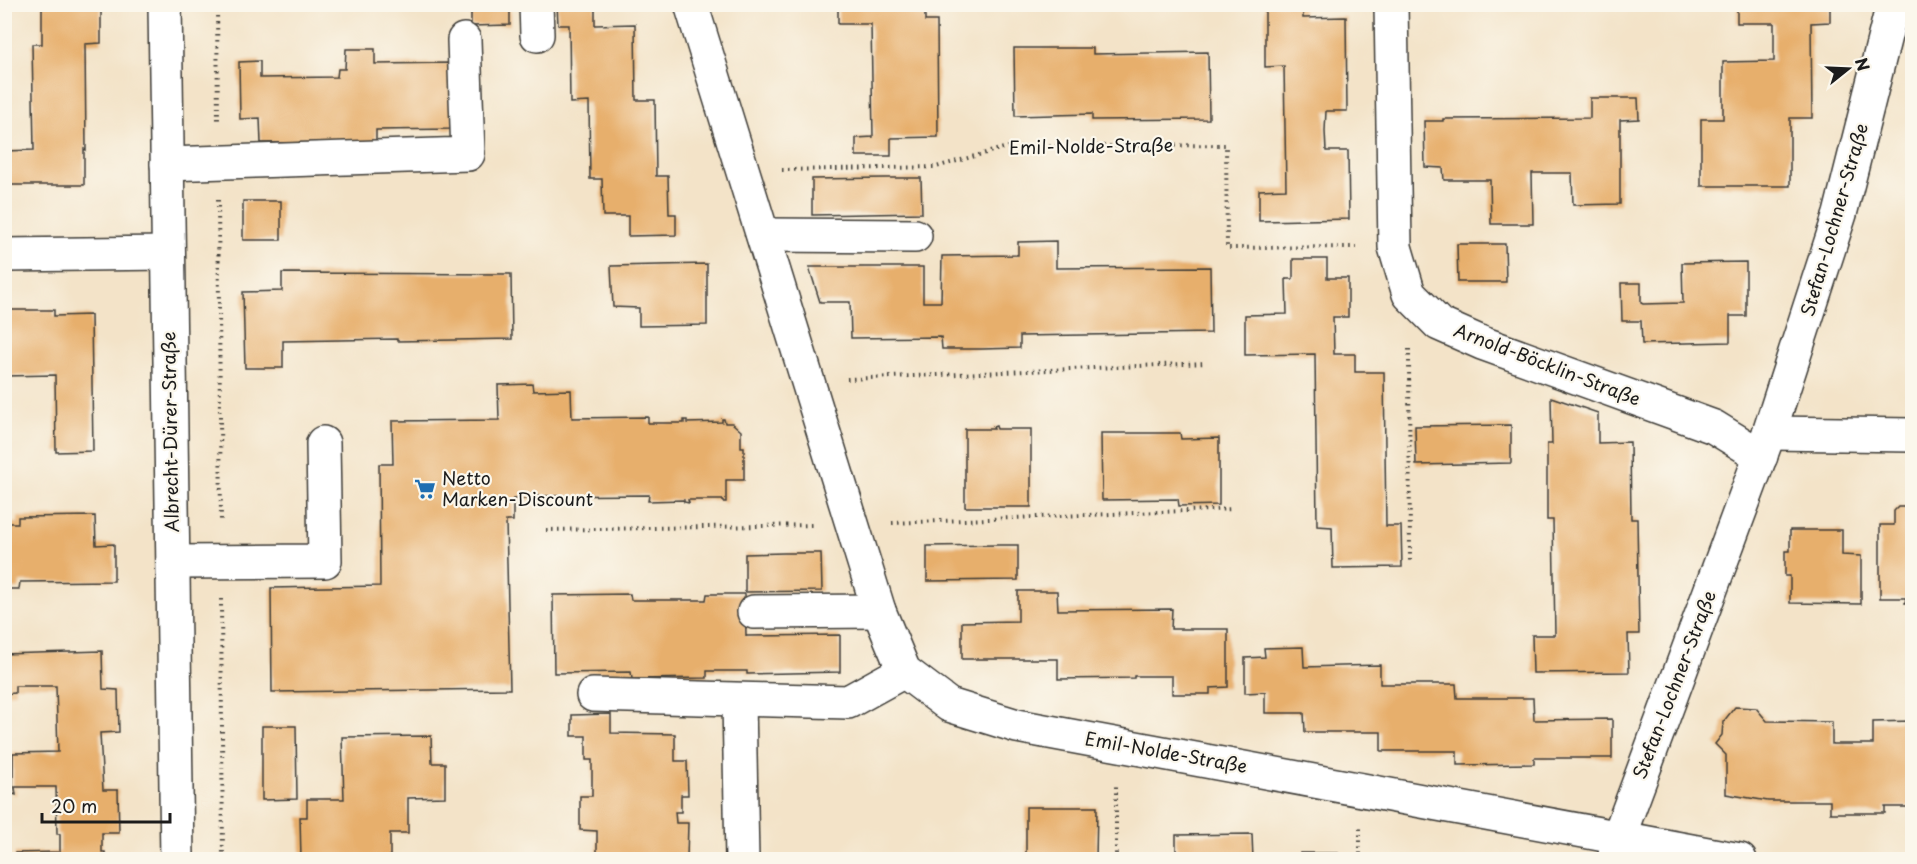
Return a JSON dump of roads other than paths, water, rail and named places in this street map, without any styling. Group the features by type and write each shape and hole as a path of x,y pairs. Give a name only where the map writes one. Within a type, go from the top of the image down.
{"street":[{"name":"Albrecht-Dürer-Straße","path":"165,4 177,860"},
{"path":"593,695 848,702 904,671 879,611 691,4"},
{"name":"Arnold-Böcklin-Straße","path":"1391,4 1395,247 1409,294 1439,324 1482,343 1765,444"},
{"name":"Stefan-Lochner-Straße","path":"1616,848 1765,444 1840,214 1893,4"},
{"path":"167,164 468,154 464,40"},
{"path":"763,236 915,236"},
{"path":"4,255 168,253"},
{"path":"1765,444 1912,435"},
{"path":"173,562 326,561 323,443"},
{"path":"753,612 879,611"},
{"name":"Emil-Nolde-Straße","path":"904,671 950,705 1017,726 1117,744 1616,848 1740,860"},
{"path":"739,700 742,860"}],"place":[{"name":"Netto Marken-Discount","path":"425,489"}]}
